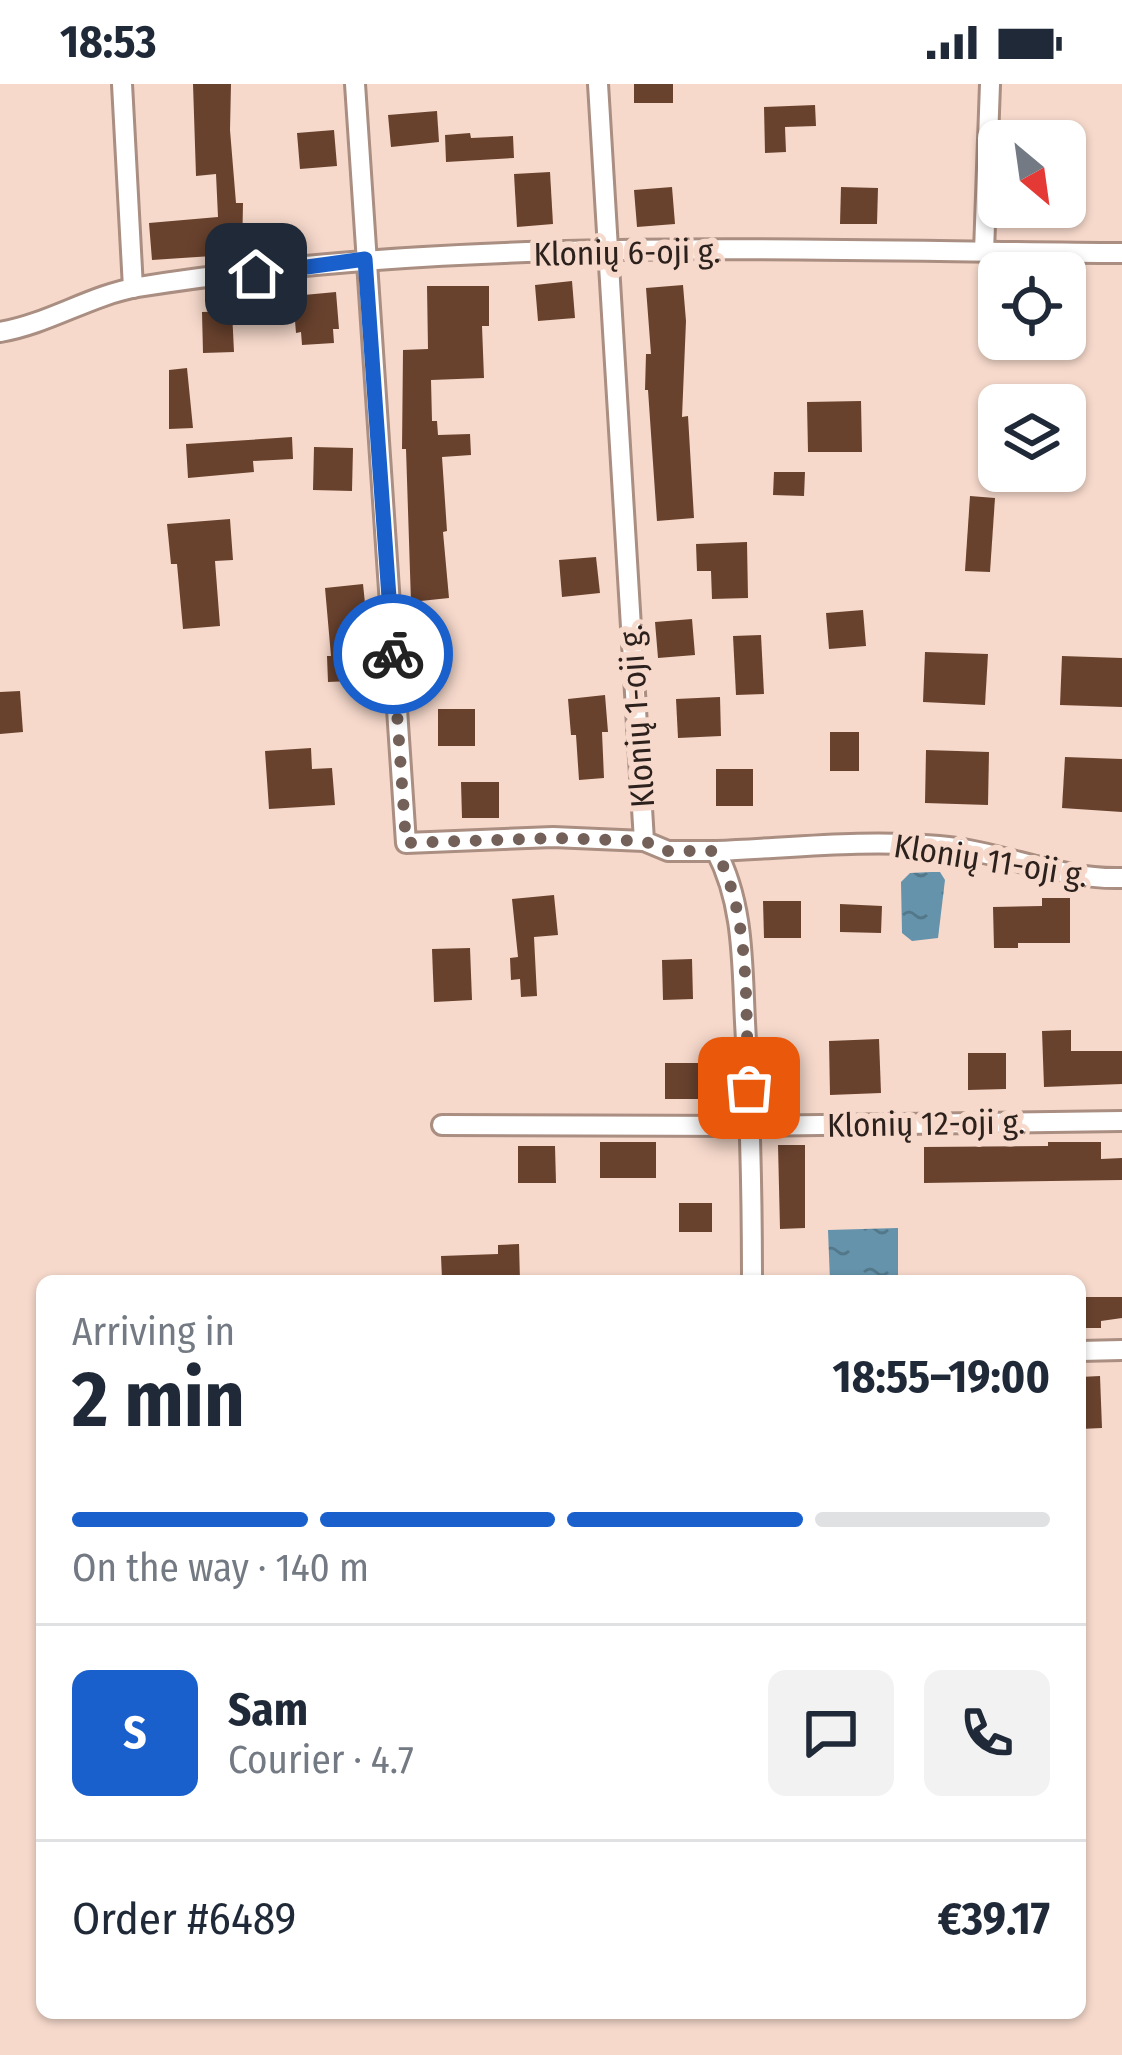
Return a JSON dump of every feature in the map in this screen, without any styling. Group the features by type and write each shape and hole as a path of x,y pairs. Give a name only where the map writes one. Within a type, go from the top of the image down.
{"street":[{"path":"122,84 133,288"},
{"path":"355,84 406,843 553,838 644,841"},
{"name":"Klonių 1-oji g.","path":"598,84 644,841 668,851 716,851"},
{"path":"984,252 990,84"},
{"name":"Klonių 6-oji g.","path":"0,332 133,288 365,259 608,251 984,252"},
{"name":"Klonių 6-oji g.","path":"1086,253 1122,253"},
{"name":"Klonių 11-oji g.","path":"716,851 881,843 945,846 1091,879 1122,878"},
{"path":"716,851 734,889 740,934 751,1126 752,1275"},
{"name":"Klonių 12-oji g.","path":"442,1125 1122,1120"},
{"path":"1086,1351 1122,1350"}],"water":[{"path":"940,872 945,880 938,938 912,941 902,933 901,882 910,873"},
{"path":"898,1228 898,1275 830,1275 828,1230"}],"building":[{"path":"193,84 231,84 236,203 243,203 242,254 152,260 149,223 218,217 216,174 196,176"},
{"path":"634,84 673,84 673,103 634,103"},
{"path":"815,105 816,126 785,127 786,152 765,153 764,107"},
{"path":"437,111 439,142 391,147 388,115"},
{"path":"334,130 337,166 300,169 297,133"},
{"path":"470,133 471,138 513,136 514,158 446,162 445,135"},
{"path":"550,172 553,224 517,227 514,174"},
{"path":"672,187 675,224 637,227 634,190"},
{"path":"841,187 878,188 877,224 840,224"},
{"path":"572,281 575,318 538,321 535,285"},
{"path":"683,285 682,417 688,416 694,518 657,521 645,390 646,354 651,354 646,288"},
{"path":"427,286 489,286 489,326 482,326 484,378 431,380 432,421 437,421 438,435 470,434 471,455 442,457 449,598 411,602 406,449 402,449 403,350 428,349"},
{"path":"336,292 339,329 333,329 334,343 302,345 301,332 296,333 293,296"},
{"path":"232,311 234,352 203,353 202,312"},
{"path":"187,368 193,428 169,429 169,370"},
{"path":"861,401 862,452 808,452 807,402"},
{"path":"292,437 293,459 253,461 254,472 188,478 186,444"},
{"path":"314,447 353,448 352,491 313,490"},
{"path":"774,472 805,472 804,496 773,495"},
{"path":"970,496 995,498 990,572 965,571"},
{"path":"230,519 233,560 215,561 220,626 183,629 177,564 171,564 167,524"},
{"path":"747,542 748,598 712,599 711,571 697,571 696,544"},
{"path":"596,557 600,593 562,597 559,560"},
{"path":"363,584 373,680 328,682 327,656 331,656 325,588"},
{"path":"863,610 866,646 829,649 826,613"},
{"path":"692,619 695,655 658,658 655,622"},
{"path":"761,635 764,694 736,695 733,636"},
{"path":"925,652 988,654 985,705 923,702"},
{"path":"1062,656 1122,658 1122,707 1060,705"},
{"path":"20,691 23,732 0,734 0,692"},
{"path":"605,695 604,778 579,780 568,699"},
{"path":"720,697 721,736 678,738 676,699"},
{"path":"438,709 475,709 475,746 438,746"},
{"path":"830,732 859,732 859,771 830,771"},
{"path":"311,748 312,769 332,768 335,805 269,809 265,751"},
{"path":"926,750 989,752 988,805 925,803"},
{"path":"1065,757 1122,759 1122,812 1062,808"},
{"path":"716,769 753,769 753,806 716,806"},
{"path":"461,782 499,782 499,818 462,818"},
{"path":"554,895 558,935 534,937 537,996 521,997 520,979 511,980 510,958 518,957 512,899"},
{"path":"1042,898 1070,898 1070,943 994,948 993,907 1042,906"},
{"path":"763,901 801,901 801,938 764,938"},
{"path":"840,904 882,906 881,933 840,932"},
{"path":"470,948 472,1000 434,1002 432,949"},
{"path":"692,959 693,999 663,1000 662,960"},
{"path":"1071,1030 1071,1051 1122,1051 1122,1084 1044,1087 1042,1031"},
{"path":"879,1039 881,1093 830,1095 829,1041"},
{"path":"968,1053 1006,1053 1006,1089 968,1090"},
{"path":"665,1063 702,1063 702,1099 665,1099"},
{"path":"791,1063 792,1108 767,1108 766,1064"},
{"path":"600,1142 656,1142 656,1178 600,1178"},
{"path":"1048,1142 1101,1142 1101,1159 1122,1158 1122,1180 924,1183 924,1147 1048,1146"},
{"path":"778,1145 805,1145 805,1228 780,1229"},
{"path":"518,1146 555,1146 556,1183 518,1183"},
{"path":"679,1203 712,1203 712,1232 679,1232"},
{"path":"519,1244 520,1275 442,1275 441,1256 498,1254 498,1245"},
{"path":"1086,1297 1122,1297 1122,1318 1101,1321 1101,1328 1086,1328"},
{"path":"1100,1376 1102,1428 1086,1429 1086,1377"}],"way so far":[{"path":"393,654 406,843 553,838 644,841 668,851 716,851 734,889 749,1088"}],"route":[{"path":"256,274 365,259 393,654"}]}
